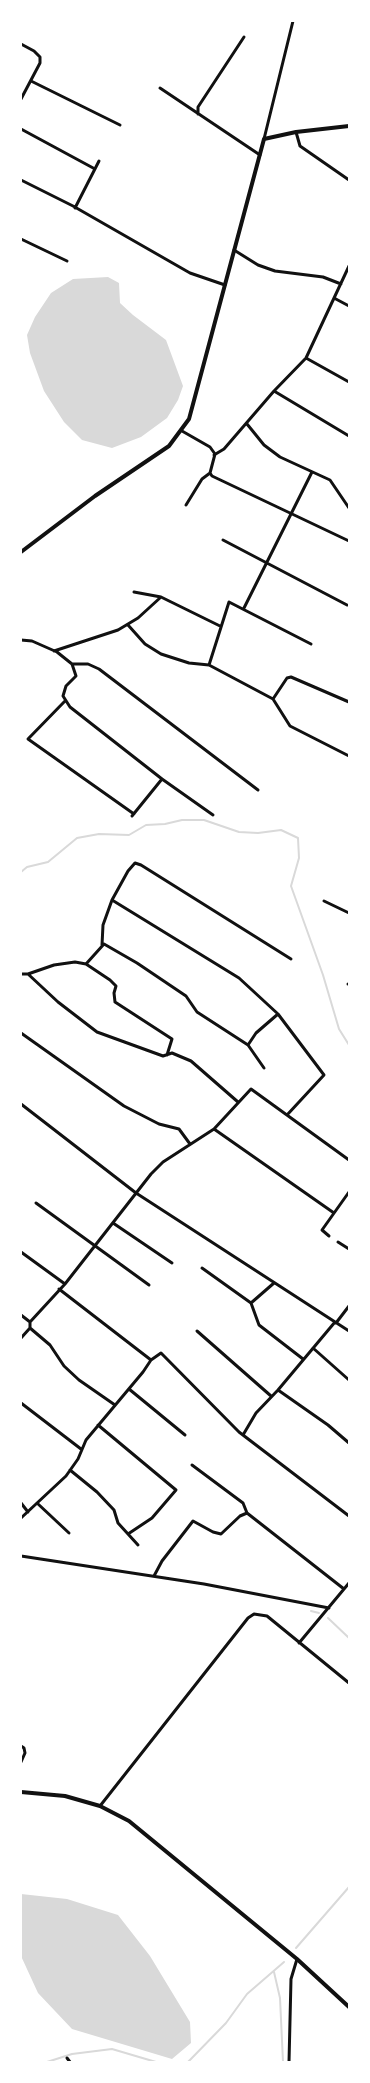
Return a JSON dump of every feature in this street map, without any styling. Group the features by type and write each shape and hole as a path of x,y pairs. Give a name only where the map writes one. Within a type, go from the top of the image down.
{"street":[{"path":"21,552 95,496 169,446 182,431 189,419 260,155 294,21"},
{"path":"198,114 198,107 244,37"},
{"path":"21,44 34,51 40,57 40,63 21,99"},
{"path":"31,81 120,125"},
{"path":"160,88 260,155"},
{"path":"264,139 296,132 349,126"},
{"path":"21,129 95,169"},
{"path":"296,132 300,146 349,180"},
{"path":"75,208 99,161"},
{"path":"21,180 75,208 183,269 225,285"},
{"path":"21,239 67,261"},
{"path":"234,250 254,263 275,271 323,277 340,284"},
{"path":"214,456 224,450 274,391 306,358 349,266"},
{"path":"334,298 349,306"},
{"path":"306,358 349,382"},
{"path":"274,391 349,436"},
{"path":"247,424 264,445 280,457 330,480 349,508"},
{"path":"182,431 210,447 214,456 210,473 202,479 186,505"},
{"path":"244,608 312,472"},
{"path":"210,473 219,480 349,541"},
{"path":"223,540 347,605"},
{"path":"134,592 162,597 220,626"},
{"path":"54,651 128,626 162,597"},
{"path":"209,666 220,626 229,602 244,608 311,644"},
{"path":"128,626 145,644 161,654 189,663 209,666 273,699 290,726 349,756"},
{"path":"21,640 32,641 54,651 72,664 76,676 66,686 63,696 65,701 162,779 213,815"},
{"path":"72,664 88,664 99,669 258,790"},
{"path":"273,699 288,678 292,677 349,702"},
{"path":"65,701 28,739 133,815 162,779"},
{"path":"86,964 102,945 103,925 112,900 128,871 135,863 141,864 291,959"},
{"path":"112,900 238,978 278,1014 324,1075 287,1115"},
{"path":"324,901 349,913"},
{"path":"102,945 104,944 137,963 186,996 197,1012 248,1045 264,1068"},
{"path":"21,974 28,974 54,965 75,962 86,964 110,980 116,986 114,993 115,1002 172,1039 167,1055"},
{"path":"28,974 58,1002 96,1032 163,1056 172,1053 191,1061 238,1102"},
{"path":"248,1045 256,1033 278,1014"},
{"path":"21,1033 124,1106 159,1124 179,1129 190,1144"},
{"path":"21,1338 30,1328 30,1322 65,1284 151,1174 163,1162 214,1129 251,1089 349,1160"},
{"path":"21,1104 136,1193 349,1331"},
{"path":"214,1129 334,1213"},
{"path":"329,1236 322,1230 349,1192"},
{"path":"36,1203 150,1285"},
{"path":"113,1223 172,1263"},
{"path":"338,1242 349,1249"},
{"path":"21,1252 65,1284"},
{"path":"202,1268 251,1303 252,1312 259,1325 303,1359"},
{"path":"251,1303 274,1283"},
{"path":"59,1289 150,1360"},
{"path":"243,1435 256,1413 278,1390 349,1306"},
{"path":"21,1315 30,1322"},
{"path":"30,1328 50,1345 64,1366 79,1380 115,1405"},
{"path":"197,1331 271,1396"},
{"path":"313,1348 349,1380"},
{"path":"21,1518 66,1476 78,1459 81,1449 98,1426 129,1389 150,1360 161,1353 243,1435 349,1516"},
{"path":"129,1389 185,1435"},
{"path":"278,1390 328,1425 349,1443"},
{"path":"21,1403 81,1449"},
{"path":"98,1426 176,1490 152,1518 128,1534"},
{"path":"192,1465 243,1503 247,1513 344,1589"},
{"path":"70,1470 97,1492 114,1510 118,1523 138,1545"},
{"path":"21,1503 28,1512"},
{"path":"37,1503 68,1533"},
{"path":"154,1576 162,1561 193,1521 213,1532 221,1534 240,1516 247,1513"},
{"path":"21,1556 204,1584 329,1608"},
{"path":"299,1643 349,1583"},
{"path":"100,1806 248,1618 254,1614 267,1616 349,1683"},
{"path":"21,1746 24,1748 25,1753 21,1762"},
{"path":"21,1792 65,1796 100,1806 129,1821 297,1959 349,2007"},
{"path":"289,2062 291,1979 297,1959"},
{"path":"67,2058 70,2062"}],"shaded area":[{"path":"108,277 119,283 120,303 133,315 166,340 183,386 178,400 167,418 141,437 112,448 82,440 64,422 44,391 30,353 27,335 35,317 51,293 73,279"},
{"path":"21,1894 67,1899 118,1915 150,1956 190,2022 191,2043 172,2059 72,2029 38,1993 21,1956"}],"waterway":[{"path":"21,872 27,867 48,862 77,838 99,834 129,835 146,825 165,824 182,820 204,820 239,832 258,833 281,830 298,838 299,858 291,886 323,975 339,1029 349,1045"},
{"path":"311,1611 319,1613"},
{"path":"328,1618 349,1638"},
{"path":"296,1948 349,1887"},
{"path":"188,2062 226,2023 247,1994 284,1962"},
{"path":"274,1972 280,1998 283,2062"},
{"path":"47,2062 72,2054 112,2049 156,2062"}]}
